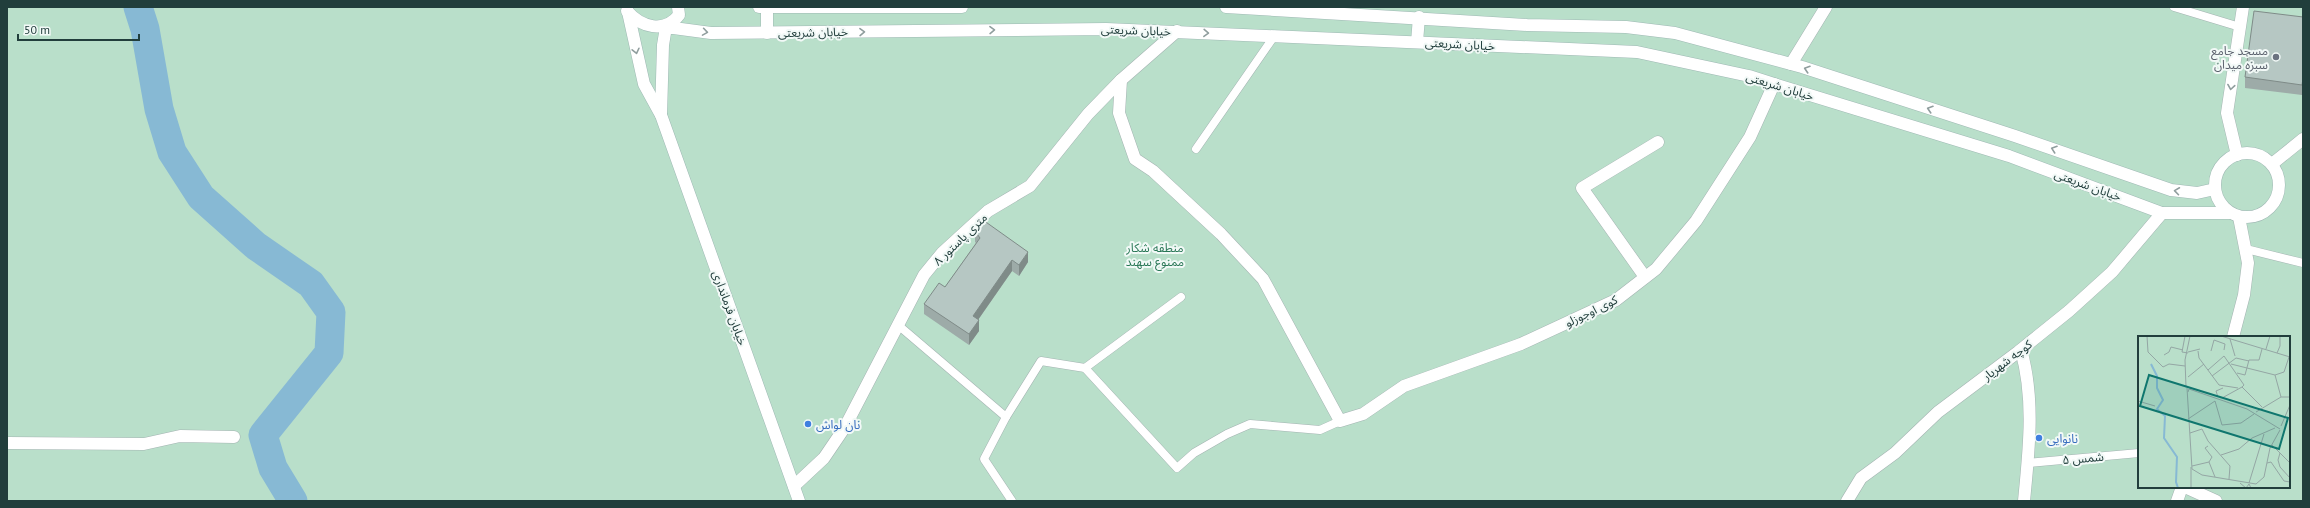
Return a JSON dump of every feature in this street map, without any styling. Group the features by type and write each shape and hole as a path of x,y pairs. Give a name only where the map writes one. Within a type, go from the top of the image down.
{"main road":[{"path":"666,26 673,23 679,15 678,7"},
{"name":"خیابان شریعتی","path":"759,7 962,7"},
{"name":"خیابان شریعتی","path":"1226,7 1419,17 1527,25 1633,28 1675,33 1790,64 2015,136 2171,190 2198,193 2215,189"},
{"path":"1790,64 1826,7"},
{"path":"2237,155 2227,113 2243,7"},
{"path":"767,8 767,33"},
{"name":"خیابان شریعتی","path":"626,10 648,26 666,26 711,33 1106,29 1276,35 1637,52 1749,76 2009,156 2162,213 2235,215"},
{"name":"خیابان فرمانداری","path":"626,10 644,84 660,115 799,501"},
{"path":"1417,42 1419,17"},
{"name":"خیابان فرمانداری","path":"660,115 663,45 666,26"},
{"name":"۸ متری پاستور","path":"794,486 824,458 845,427 924,275 942,253 988,211 1030,186 1088,114 1121,80 1177,32"},
{"path":"1121,80 1119,113 1135,159 1153,171 1221,234 1263,278 1340,421"},
{"name":"کوی اوجوزلو","path":"1340,421 1363,414 1404,386 1521,344 1616,300 1656,269 1696,221 1750,137 1774,84"},
{"path":"2272,164 2303,139"},
{"path":"1645,277 1582,188 1658,142"},
{"path":"2256,154 2272,164 2280,183 2275,202 2259,215 2249,218 2235,215 2219,202 2215,189 2216,178 2220,168 2228,160 2237,155 2256,154"},
{"name":"کوچه شهریار","path":"1847,501 1861,478 1894,453 1938,412 2021,350 2112,272 2162,213"},
{"path":"2233,336 2244,295 2248,263 2246,249 2235,215"},
{"path":"2021,350 2030,391 2028,463 2024,501"},
{"path":"7,443 144,444 180,436 234,437"},
{"path":"2177,501 2184,488"},
{"path":"2186,488 2216,501"}],"lane":[{"path":"2174,7 2240,27"},
{"path":"1196,149 1276,35"},
{"path":"2246,249 2303,263"},
{"path":"1085,368 1180,297"},
{"path":"898,325 1006,417"},
{"path":"1012,501 984,459 1006,417 1041,361 1085,368 1177,468 1194,453 1220,438 1250,424 1320,430 1340,421"},
{"name":"شمس ۵","path":"2028,463 2138,453"}],"green space":[{"name":"منطقه شکار ممنوع سهند","path":"7,7 2303,7 2303,501 7,501"}],"building":[{"name":"مسجد جامع سبزه میدان","path":"2254,11 2303,17 2302,85 2245,77"},
{"path":"983,220 1028,252 1019,265 1012,260 973,316 979,320 969,334 924,304 939,283 945,287 980,238 975,231"}],"waterway":[{"path":"138,7 145,29 159,109 172,152 201,197 256,246 311,284 331,312 329,353 263,435 273,468 293,501"}],"place":[{"name":"مسجد جامع سبزه میدان","path":"2276,57"},
{"name":"نان لواش","path":"808,424"},
{"name":"نانوایی","path":"2039,438"}]}
